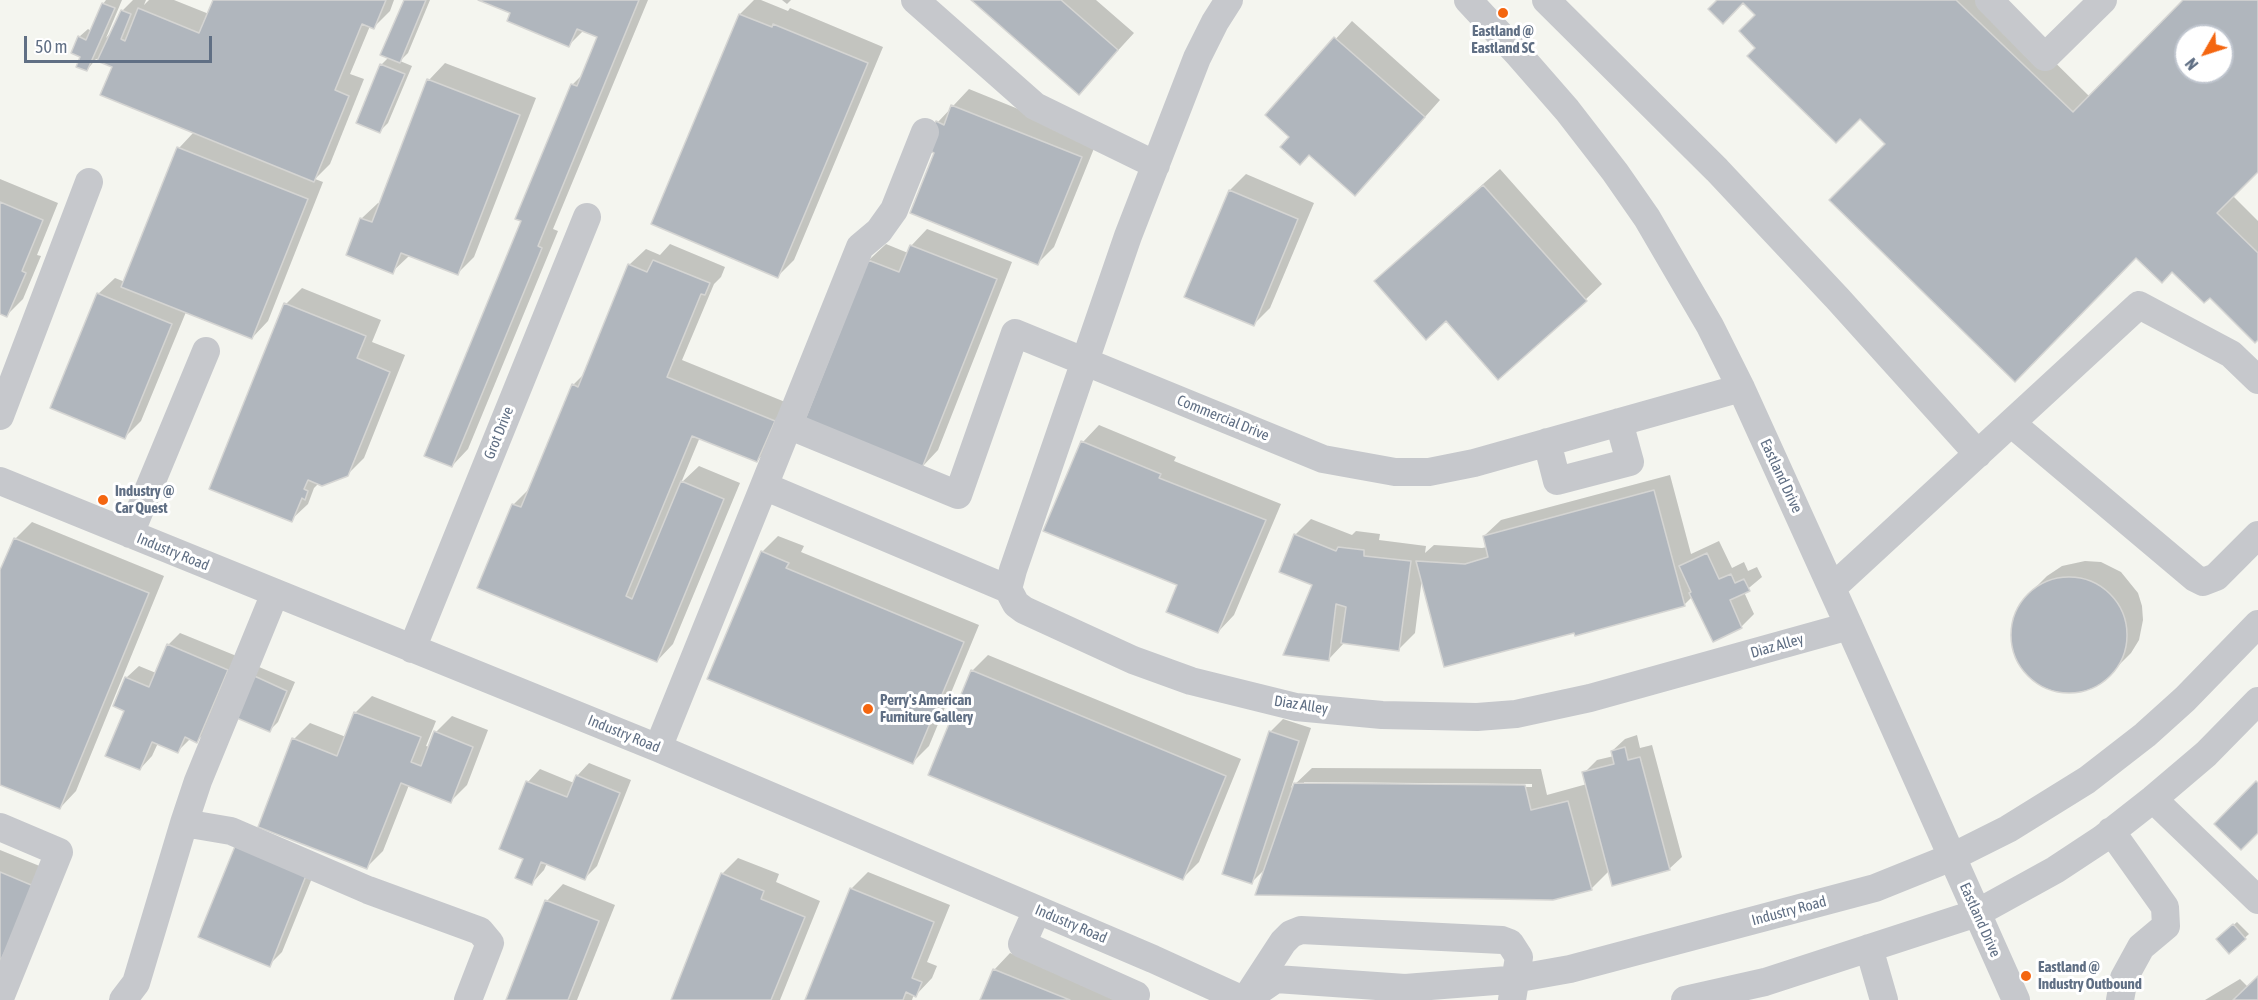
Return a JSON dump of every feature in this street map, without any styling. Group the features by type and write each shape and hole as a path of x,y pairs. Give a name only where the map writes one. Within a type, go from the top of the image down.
{"street":[{"path":"915,0 1035,106 1156,165"},
{"path":"764,486 1008,589 1012,570 1086,363 1128,236 1197,58 1229,0"},
{"name":"Eastland Drive","path":"1468,0 1520,55 1567,110 1640,209 1710,326 1832,588 2016,1000"},
{"path":"1546,0 1717,171 1838,299 1978,454"},
{"path":"1989,0 2045,57 2094,3"},
{"path":"658,748 860,247 879,231 894,210 925,132"},
{"path":"0,416 89,182"},
{"name":"Grot Drive","path":"412,649 587,217"},
{"path":"1832,588 2139,305 2231,354 2258,380"},
{"name":"Commercial Drive","path":"788,425 957,495 1015,333 1323,459 1395,472 1428,472 1474,463 1740,388"},
{"path":"130,534 206,351"},
{"path":"1547,442 1557,481 1630,462 1620,422"},
{"path":"2011,423 2195,579 2204,582 2216,578 2258,535"},
{"name":"Industry Road","path":"0,481 658,748 1244,1000 1276,979 1405,988 1454,985 1514,989 1581,966 1875,888 1952,857 2008,829 2087,780 2145,735 2186,699 2258,624"},
{"name":"Diaz Alley","path":"1008,589 1016,603 1024,610 1133,660 1191,681 1296,707 1382,715 1477,717 1516,714 1590,698 1849,626"},
{"path":"136,994 198,781 275,594"},
{"path":"1685,1000 1765,981 1977,913 2055,870 2111,831 2206,754 2258,701"},
{"path":"2153,799 2258,900"},
{"path":"184,823 231,831 368,890 480,931 490,942 468,1000"},
{"path":"0,827 59,852 0,998"},
{"path":"2111,831 2165,907 2166,927 2141,947 2124,978 2120,1000"},
{"path":"1037,910 1022,944 1135,998 1153,959"},
{"path":"1244,1000 1283,942 1291,933 1301,930 1502,940 1510,943 1519,957 1514,989"},
{"path":"1869,948 1884,1000"}],"building":[{"path":"213,0 386,0 374,29 362,24 335,90 349,96 314,182 100,95 112,67 97,61 121,10 131,14 121,39 125,41 138,8 199,33"},
{"path":"404,0 426,0 400,63 380,55"},
{"path":"478,0 639,0 538,246 542,248 452,467 424,456 521,221 515,219 571,84 577,86 597,37 577,29 569,47 507,21 510,13"},
{"path":"971,0 1061,0 1118,50 1079,95"},
{"path":"1717,0 1956,0 2073,112 2183,0 2258,0 2258,172 2217,213 2258,253 2258,340 2255,343 2210,298 2204,303 2172,272 2162,283 2136,258 2015,382 1829,200 1885,144 1860,119 1836,143 1747,56 1755,48 1739,31 1755,15 1743,3 1723,24 1708,9"},
{"path":"102,3 115,8 87,71 76,67 80,57 71,53 78,36 86,40"},
{"path":"739,14 772,27 773,24 868,63 778,278 651,224"},
{"path":"1334,37 1425,117 1355,196 1309,155 1300,165 1280,147 1289,137 1265,115"},
{"path":"380,64 405,74 380,133 356,123"},
{"path":"427,79 520,115 458,275 401,253 393,274 346,255 360,218 372,222"},
{"path":"951,105 1082,157 1038,265 910,213 934,153 925,149 936,121 944,125"},
{"path":"177,147 308,199 252,339 121,287"},
{"path":"1483,185 1587,301 1498,380 1446,321 1426,340 1374,281"},
{"path":"1229,190 1298,219 1254,326 1184,297"},
{"path":"0,202 43,220 22,271 26,273 7,317 0,314"},
{"path":"910,245 997,279 922,468 802,427 868,260 899,272"},
{"path":"653,260 710,283 705,295 701,294 667,377 775,421 757,462 692,436 626,596 632,599 681,481 724,499 657,662 477,588 512,504 521,507 572,384 578,387 628,264 647,272"},
{"path":"97,293 172,324 125,439 50,408"},
{"path":"284,303 366,336 357,358 390,372 348,476 322,486 308,480 304,489 308,491 305,500 302,498 292,522 209,489"},
{"path":"1081,441 1161,474 1159,478 1266,520 1218,633 1166,612 1177,585 1043,531"},
{"path":"1654,490 1685,606 1575,636 1574,633 1444,667 1416,561 1465,564 1488,557 1483,536"},
{"path":"1294,534 1336,551 1338,547 1364,550 1364,556 1411,561 1399,651 1341,643 1346,607 1336,604 1329,661 1283,655 1312,585 1279,572"},
{"path":"14,538 149,593 60,809 0,785 0,570"},
{"path":"761,551 789,563 786,568 964,642 913,764 707,679"},
{"path":"1707,553 1719,579 1731,574 1735,583 1744,579 1750,591 1730,600 1742,628 1713,642 1689,593 1691,592 1679,566"},
{"path":"2069,577 2091,581 2110,594 2123,613 2127,635 2123,657 2110,676 2091,689 2069,693 2047,689 2028,676 2015,657 2011,635 2015,613 2028,594 2047,581"},
{"path":"167,644 228,670 197,743 185,737 178,753 152,742 140,770 105,756 124,711 113,706 125,677 149,687"},
{"path":"971,670 1226,776 1183,880 928,775"},
{"path":"250,674 287,691 270,732 232,716"},
{"path":"354,712 421,737 411,762 421,766 434,731 473,747 451,803 401,783 367,869 258,827 292,738 337,756"},
{"path":"1269,731 1299,741 1252,884 1222,874"},
{"path":"1625,747 1628,760 1640,757 1670,870 1612,886 1582,772 1614,764 1611,751"},
{"path":"576,775 620,793 585,880 541,862 532,885 515,878 523,859 499,849 526,781 567,797"},
{"path":"2256,781 2258,783 2258,833 2241,850 2214,824"},
{"path":"1294,783 1525,785 1531,810 1568,801 1592,890 1553,900 1255,895"},
{"path":"238,839 309,868 270,967 198,937"},
{"path":"0,872 36,887 0,962"},
{"path":"721,873 764,891 761,899 805,917 771,1000 671,1000"},
{"path":"850,888 934,922 912,978 922,982 916,997 906,992 903,1000 805,1000"},
{"path":"545,900 599,921 568,1000 506,1000"},
{"path":"2233,924 2246,939 2229,954 2216,939"},
{"path":"993,969 1070,1000 980,1000"},
{"path":"2258,976 2258,1000 2233,1000"}],"place":[{"name":"Eastland @ Eastland SC","path":"1503,13"},
{"name":"Industry @ Car Quest","path":"103,500"},
{"name":"Perry's American Furniture Gallery","path":"868,709"},
{"name":"Eastland @ Industry Outbound","path":"2026,976"}]}
